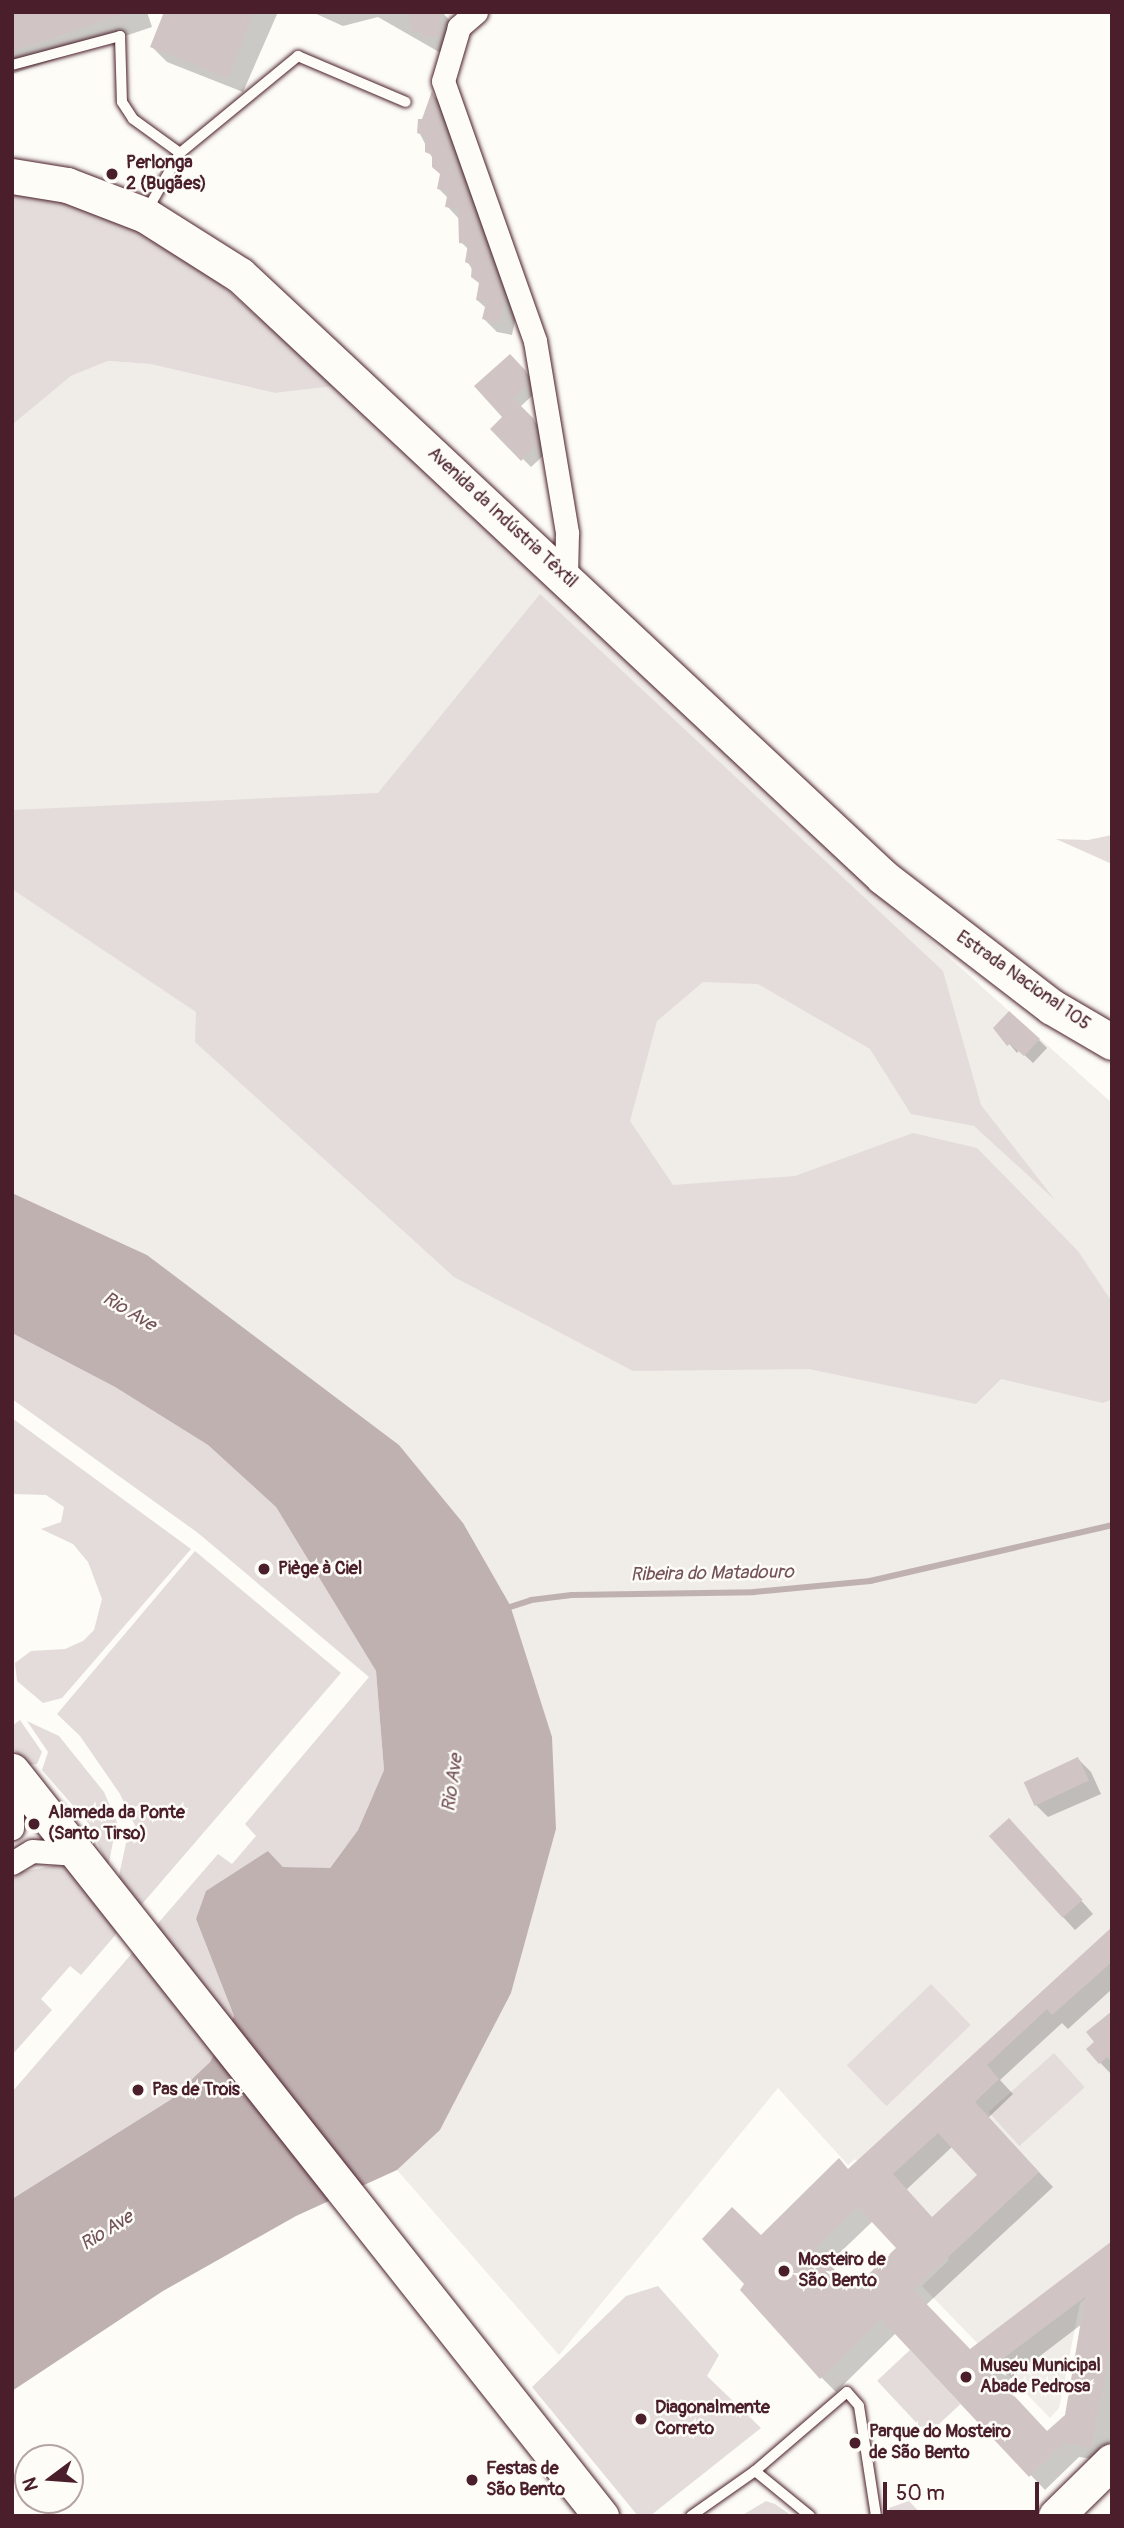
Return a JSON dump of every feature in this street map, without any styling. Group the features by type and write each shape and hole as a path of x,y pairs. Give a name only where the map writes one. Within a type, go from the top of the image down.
{"main road":[{"name":"Avenida da Indústria Têxtil","path":"12,176 67,186 145,215 240,275 883,877 950,930"},
{"name":"Estrada Nacional 105","path":"950,930 1112,1020"},
{"name":"Estrada Nacional 105","path":"950,930 1052,1007 1112,1042"},
{"path":"12,1771 359,2205 601,2516"},
{"path":"1056,2516 1112,2460"}],"street":[{"path":"476,12 459,27 443,80 535,341 567,533 565,578"},
{"path":"12,1802 12,1828"},
{"path":"12,1863 32,1851 86,1863"}],"lane":[{"path":"12,65 120,36 122,102 133,119 180,153"},
{"path":"145,215 180,153 298,56 406,102"},
{"path":"691,2516 705,2511 847,2392 859,2406 876,2516"},
{"path":"755,2470 810,2516"}],"shaded area":[{"path":"12,191 31,192 114,218 194,260 335,386 275,393 150,364 108,361 71,376 12,425"},
{"path":"108,361 150,364 275,393 335,386 916,928 1112,1103 1112,2278 1080,2303 1059,2408 1050,2418 922,2286 949,2260 855,2159 848,2165 778,2088 559,2355 397,2170 440,2130 511,1993 556,1829 463,1523 399,1445 147,1255 12,1193 12,425 71,376"},
{"path":"540,594 943,971 981,1105 1055,1200 974,1126 911,1114 870,1049 758,984 703,982 657,1021 630,1121 673,1185 795,1176 913,1133 977,1148 1078,1251 1112,1302 1112,1399 1103,1403 1001,1379 976,1404 809,1369 633,1371 454,1277 195,1042 196,1012 12,889 12,810 378,793"},
{"path":"1112,835 1112,864 1056,839 1088,840"},
{"path":"12,1333 115,1387 208,1445 276,1507 376,1671 384,1770 358,1830 329,1869 283,1867 268,1851 196,1919 234,2016 210,2062 170,2100 12,2199 12,2092 218,1854 232,1864 256,1836 245,1824 369,1677 198,1533 12,1399"},
{"path":"12,1418 191,1549 62,1698 43,1703 17,1681 15,1663 31,1651 65,1649 83,1641 94,1630 102,1599 88,1562 73,1544 41,1529 61,1522 64,1507 46,1495 12,1494"},
{"path":"195,1551 341,1673 81,1975 70,1966 41,1999 52,2010 12,2055 13,1879 21,1872 57,1865 118,1880 126,1843 140,1836 120,1794 80,1736 57,1714"},
{"path":"20,1720 42,1752 37,1764 29,1765 12,1748 12,1726"},
{"path":"27,1721 59,1736 104,1792 117,1822 108,1867 89,1824 42,1770 48,1752"},
{"path":"931,1984 971,2025 886,2106 847,2065"},
{"path":"1054,2053 1085,2087 1019,2146 989,2112"},
{"path":"658,2286 719,2355 707,2376 761,2428 650,2516 638,2516 532,2387 626,2296"},
{"path":"910,2350 960,2404 928,2435 877,2381"},
{"path":"766,2501 775,2504 792,2516 741,2516"},
{"path":"909,2501 923,2516 890,2516 889,2508"}],"water":[{"name":"Rio Ave","path":"12,1193 147,1255 399,1445 463,1523 510,1605 552,1737 556,1829 511,1993 440,2130 397,2170 296,2216 163,2291 12,2391 12,2199 170,2100 210,2062 234,2016 196,1919 206,1891 268,1851 283,1867 330,1868 358,1830 384,1770 376,1671 276,1507 208,1445 115,1387 12,1333"}],"building":[{"path":"12,12 121,12 121,15 12,52"},
{"path":"164,12 254,12 228,78 150,47"},
{"path":"408,12 440,12 442,35 423,38 422,32 412,33"},
{"path":"432,91 505,298 500,323 482,319 486,303 476,300 479,283 471,277 472,265 465,262 468,244 459,243 458,209 445,207 448,191 437,189 440,174 432,167 432,155 425,152 425,136 417,133 418,119 422,119"},
{"path":"510,354 526,371 528,384 513,398 534,419 538,444 521,461 490,429 502,417 474,386"},
{"path":"1009,1011 1040,1039 1024,1056 1010,1044 1007,1046 993,1028"},
{"path":"1078,1757 1089,1781 1035,1806 1024,1782"},
{"path":"1009,1818 1083,1900 1063,1918 989,1836"},
{"path":"1112,1927 1112,1962 1052,2015 1047,2009 987,2065 999,2079 975,2102 1039,2172 913,2290 970,2349 1112,2241 1112,2339 1092,2448 1064,2443 1029,2477 881,2319 820,2379 740,2290 744,2284 702,2239 732,2207 761,2235 839,2158 848,2169","holes":["938,2133 977,2175 932,2217 893,2174","858,2207 896,2248 853,2289 815,2249","1085,2297 1065,2415 1047,2431 989,2369"]},
{"path":"1112,2011 1112,2062 1107,2057 1099,2064 1086,2049 1094,2042 1086,2032"}],"waterway":[{"name":"Ribeira do Matadouro","path":"504,1609 531,1600 572,1595 754,1592 870,1581 1112,1525"}],"place":[{"name":"Perlonga 2 (Bugães)","path":"112,174"},
{"name":"Piège à Ciel","path":"264,1569"},
{"name":"Alameda da Ponte (Santo Tirso)","path":"34,1824"},
{"name":"Pas de Trois","path":"138,2090"},
{"name":"Mosteiro de São Bento","path":"784,2271"},
{"name":"Museu Municipal Abade Pedrosa","path":"966,2377"},
{"name":"Diagonalmente Correto","path":"641,2419"},
{"name":"Parque do Mosteiro de São Bento","path":"855,2443"},
{"name":"Festas de São Bento","path":"472,2480"}]}
